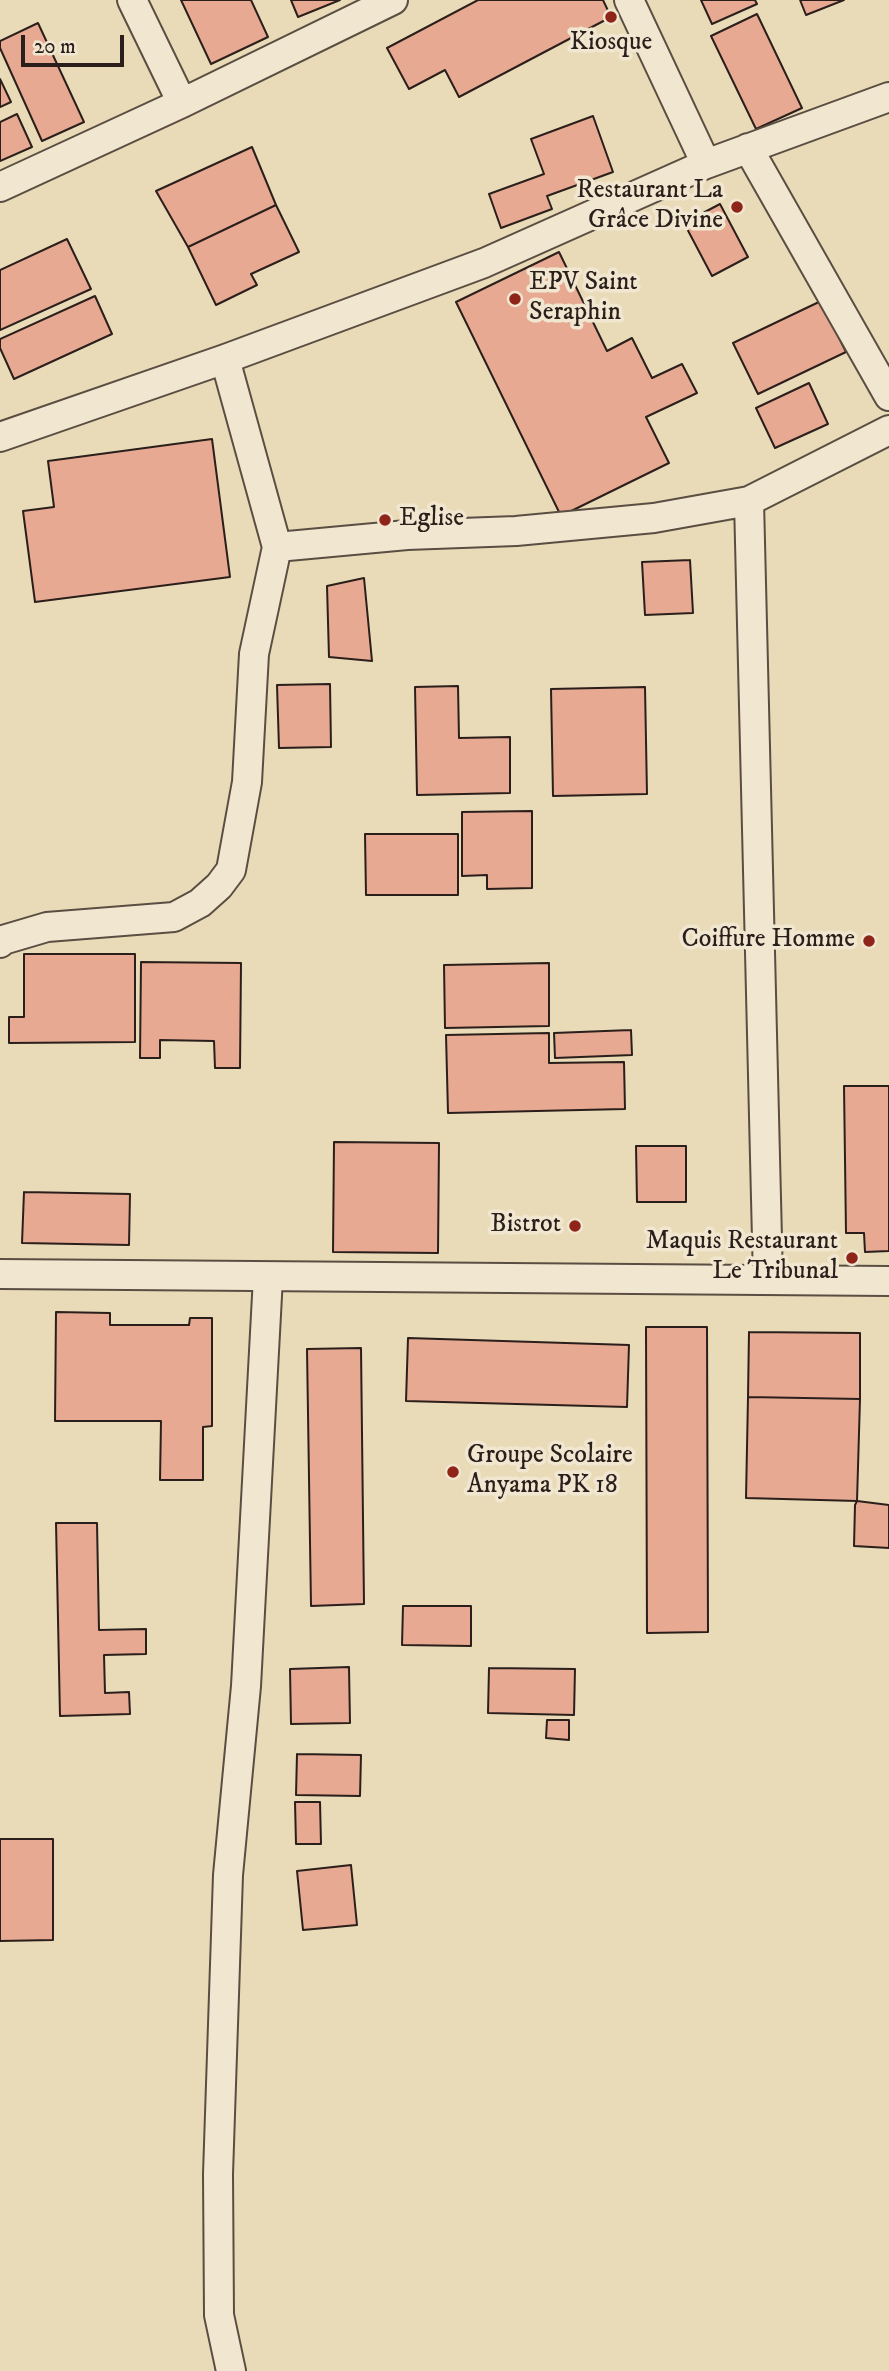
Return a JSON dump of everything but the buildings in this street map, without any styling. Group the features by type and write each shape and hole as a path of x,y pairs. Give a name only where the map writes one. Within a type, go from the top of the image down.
{"street":[{"path":"132,0 182,103"},
{"path":"0,187 182,103 393,0"},
{"path":"629,0 706,164"},
{"path":"0,437 225,359 484,263 706,164 889,97"},
{"path":"748,148 889,396"},
{"path":"0,943 47,928 174,917 200,903 219,886 231,870 247,782 254,654 277,547 225,359"},
{"path":"277,547 407,535 516,531 640,519 748,501 889,430"},
{"path":"748,501 768,1280"},
{"path":"0,1274 889,1281"},
{"path":"231,2371 219,2315 218,2174 229,1875 246,1686 268,1277"}],"place":[{"name":"Kiosque","path":"611,17"},
{"name":"Restaurant La Grâce Divine","path":"737,207"},
{"name":"EPV Saint Seraphin","path":"515,299"},
{"name":"Eglise","path":"385,520"},
{"name":"Coiffure Homme","path":"869,941"},
{"name":"Bistrot","path":"575,1226"},
{"name":"Maquis Restaurant Le Tribunal","path":"852,1258"},
{"name":"Groupe Scolaire Anyama PK 18","path":"453,1472"}]}
